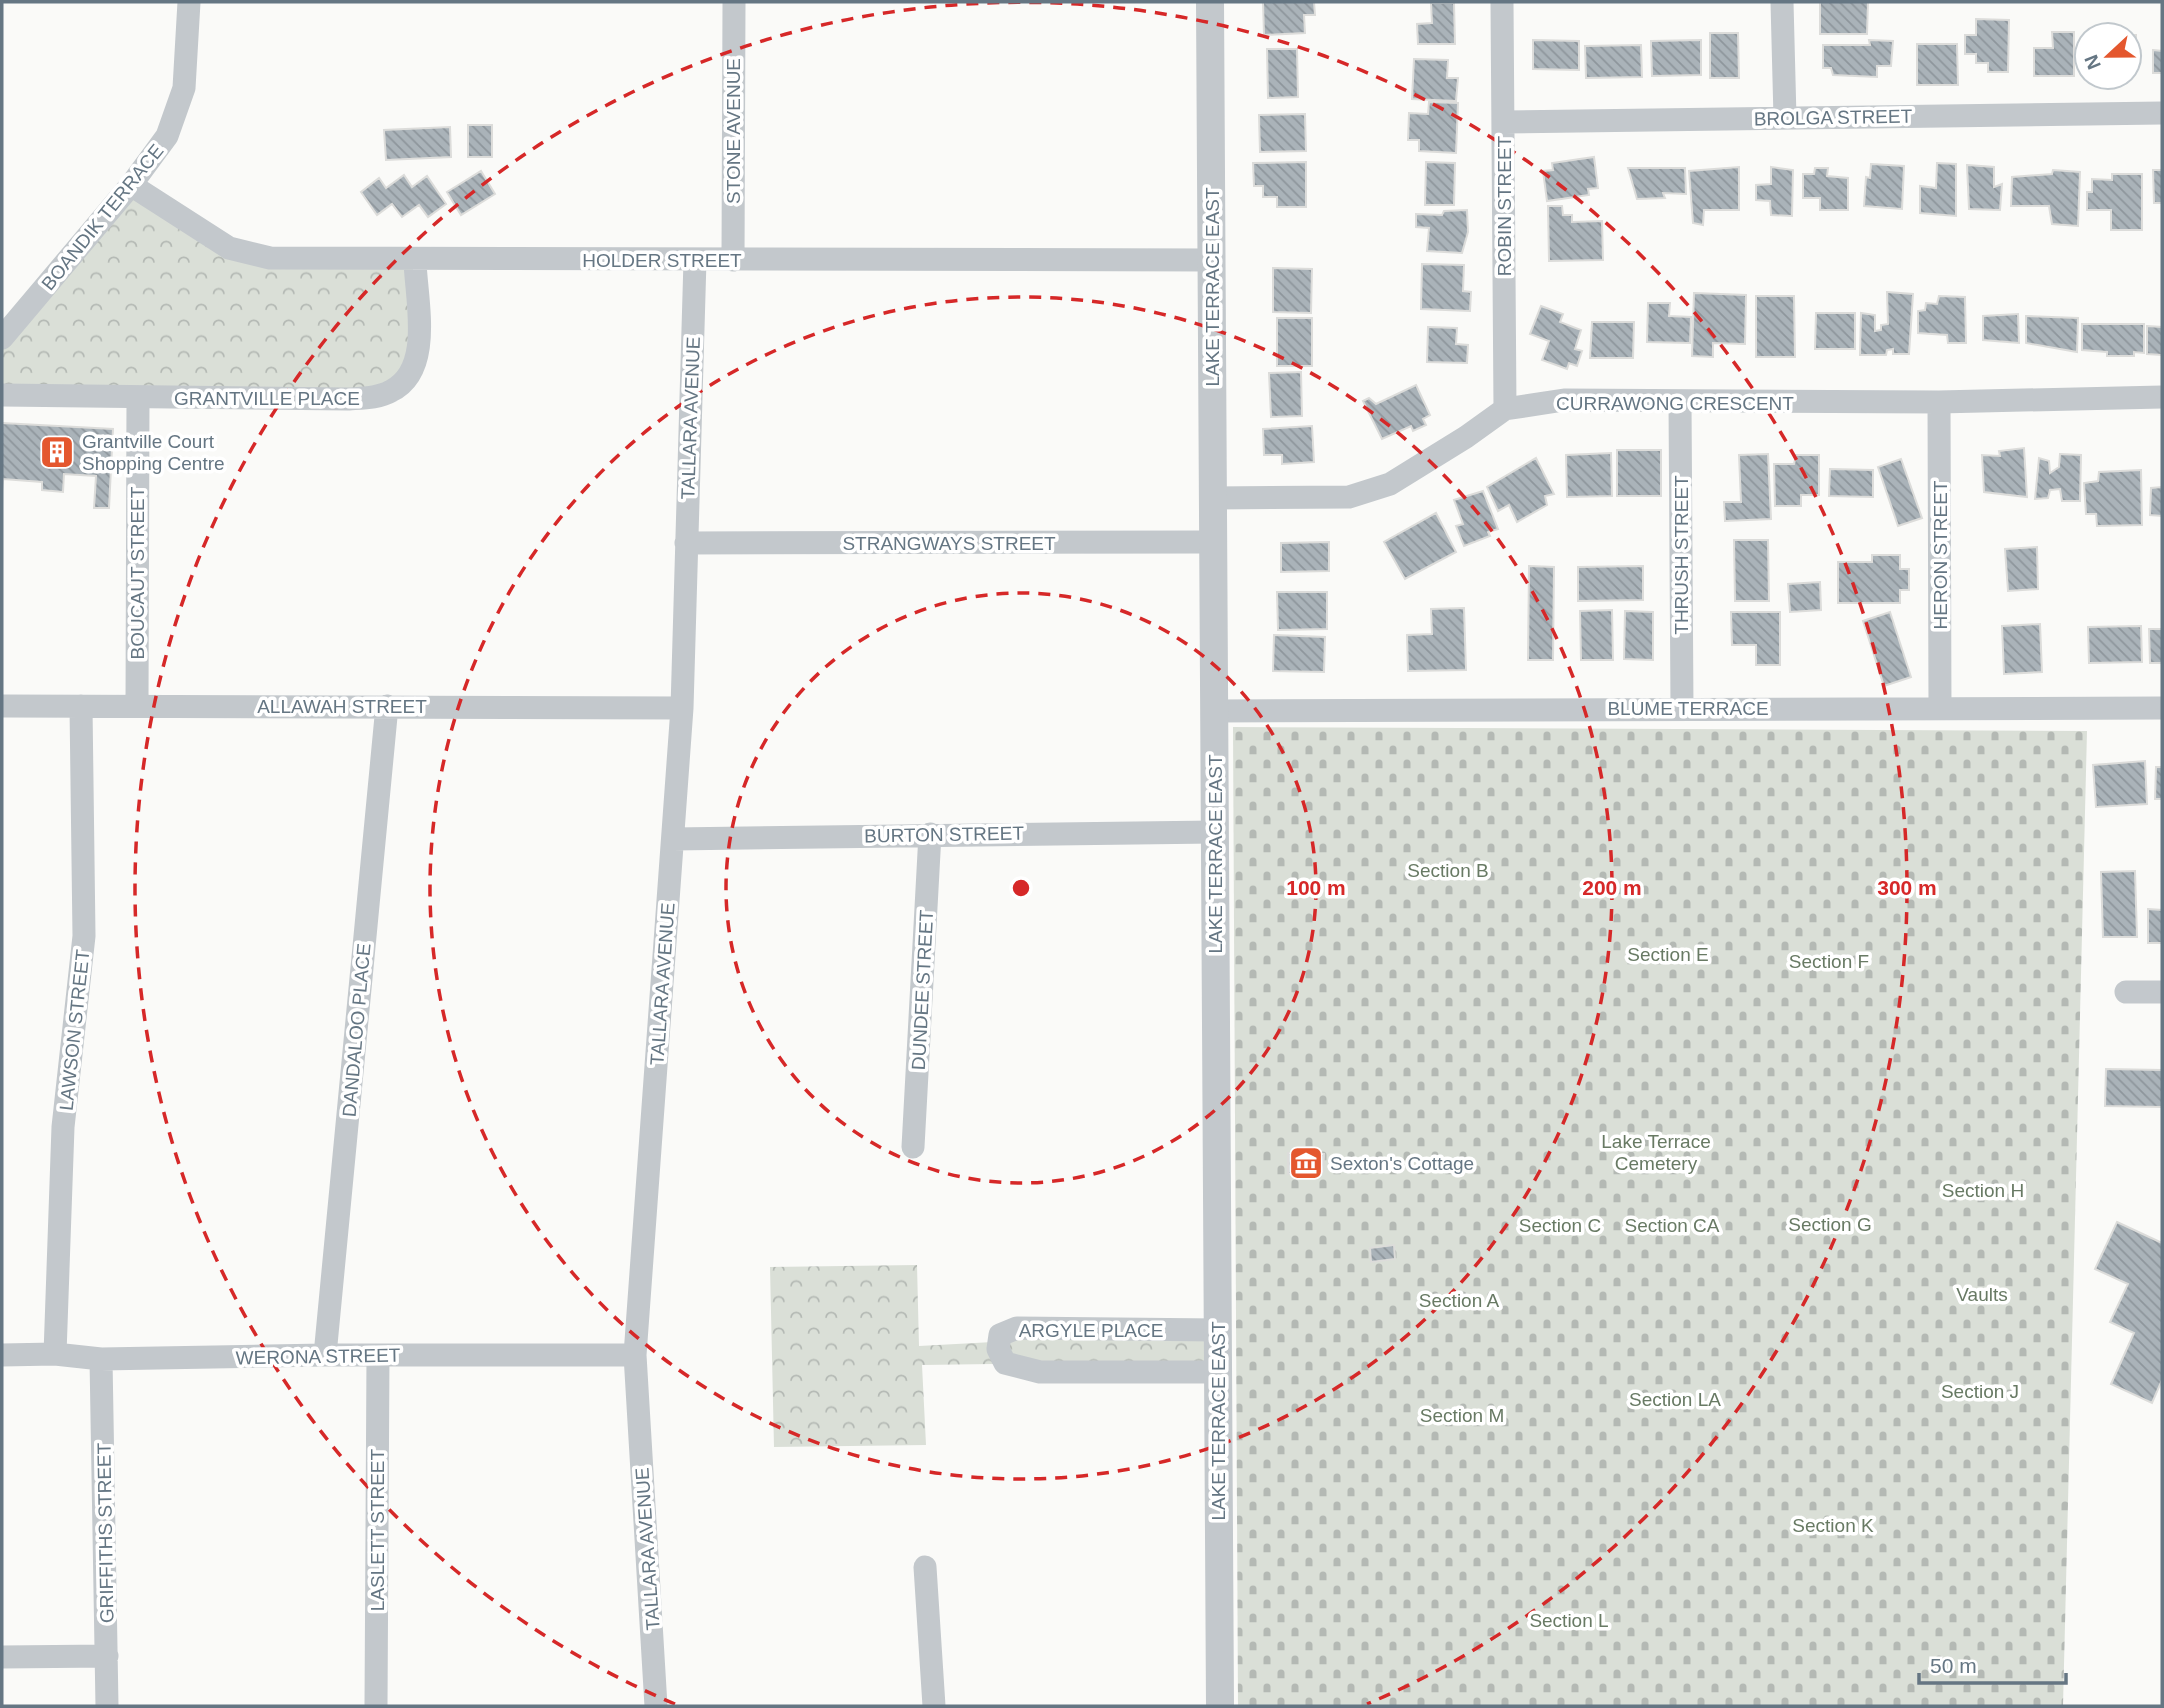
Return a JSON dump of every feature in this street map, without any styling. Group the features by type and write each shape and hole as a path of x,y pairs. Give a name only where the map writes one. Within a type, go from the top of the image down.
{"street":[{"name":"BOANDIK TERRACE","path":"2,338 131,185 167,136 184,88 189,2"},
{"name":"STONE AVENUE","path":"733,260 734,2"},
{"name":"LAKE TERRACE EAST","path":"1210,2 1220,1706"},
{"name":"ROBIN STREET","path":"1502,2 1505,409"},
{"path":"1782,2 1785,118"},
{"name":"BROLGA STREET","path":"1504,121 2162,113"},
{"name":"HOLDER STREET","path":"131,185 210,237 247,254 305,261 1212,260"},
{"name":"TALLARA AVENUE","path":"656,1706 635,1355 682,708 695,260"},
{"name":"GRANTVILLE PLACE","path":"2,395 349,399 390,392 403,384 413,370 418,342 415,261"},
{"name":"BOUCAUT STREET","path":"137,706 138,397"},
{"name":"CURRAWONG CRESCENT","path":"1212,498 1349,498 1371,492 1390,484 1466,437 1505,409 1564,400 1680,403 2162,397"},
{"name":"HERON STREET","path":"1939,401 1940,708"},
{"name":"THRUSH STREET","path":"1680,403 1682,707"},
{"name":"STRANGWAYS STREET","path":"686,543 1212,542"},
{"name":"ALLAWAH STREET","path":"2,706 682,708"},
{"name":"LAWSON STREET","path":"55,1354 63,1128 84,936 81,706"},
{"name":"DANDALOO PLACE","path":"325,1355 387,706"},
{"name":"BLUME TERRACE","path":"1214,711 1682,707 2162,708"},
{"name":"BURTON STREET","path":"673,839 1215,832"},
{"name":"DUNDEE STREET","path":"913,1147 930,834"},
{"path":"2126,992 2162,992"},
{"name":"ARGYLE PLACE","path":"1218,1330 1017,1328 1000,1335 998,1349 1004,1363 1040,1372 1218,1372"},
{"name":"WERONA STREET","path":"2,1354 55,1354 101,1359 325,1355 635,1355"},
{"name":"LASLETT STREET","path":"376,1706 378,1355"},
{"name":"GRIFFITHS STREET","path":"101,1359 107,1706"},
{"path":"925,1567 934,1706"},
{"path":"2,1657 107,1656"}],"green space":[{"path":"131,194 203,242 413,264 412,359 386,388 2,391 2,348"},
{"name":"Lake Terrace Cemetery","path":"1233,727 2087,731 2063,1706 1238,1706"},
{"path":"917,1265 919,1346 993,1342 993,1364 922,1365 926,1445 774,1447 770,1267"},
{"path":"1214,1334 1215,1367 1008,1360 1004,1338"}],"building":[{"path":"1263,2 1314,2 1315,15 1304,15 1305,33 1264,35"},
{"path":"1820,2 1868,2 1867,34 1820,34"},
{"path":"1431,3 1454,3 1455,44 1418,44 1417,24 1432,23"},
{"path":"1976,19 2009,20 2008,72 1988,72 1988,63 1976,63 1976,54 1965,54 1965,35 1976,35"},
{"path":"2052,32 2073,32 2073,76 2034,76 2034,48 2053,48"},
{"path":"1710,33 1738,33 1739,78 1710,78"},
{"path":"1533,40 1579,41 1579,70 1533,69"},
{"path":"1701,40 1701,75 1652,76 1651,41"},
{"path":"1869,40 1893,41 1891,66 1877,66 1877,77 1833,75 1831,68 1823,68 1823,45 1870,45"},
{"path":"1917,44 1957,44 1958,85 1917,85"},
{"path":"1641,45 1642,77 1586,78 1585,46"},
{"path":"1267,49 1297,49 1298,97 1268,98"},
{"path":"2153,50 2162,51 2162,73 2153,73"},
{"path":"1414,59 1448,60 1447,78 1458,78 1456,101 1412,99"},
{"path":"1429,102 1458,103 1456,153 1419,151 1419,140 1408,140 1409,113 1428,114"},
{"path":"1305,114 1306,151 1260,152 1259,115"},
{"path":"468,125 492,125 492,157 468,157"},
{"path":"450,127 451,157 386,160 384,130"},
{"path":"1594,157 1598,188 1588,189 1589,195 1547,201 1543,171 1553,170 1552,163"},
{"path":"1306,162 1306,207 1277,207 1277,197 1263,197 1263,186 1254,186 1253,163"},
{"path":"1426,162 1455,163 1454,205 1425,205"},
{"path":"1937,163 1956,164 1956,216 1920,213 1920,186 1936,188"},
{"path":"1871,164 1904,166 1902,209 1864,206 1866,177 1870,178"},
{"path":"1967,165 1994,167 1994,187 2002,184 2000,210 1969,209"},
{"path":"1739,167 1739,210 1704,210 1703,225 1693,223 1689,171"},
{"path":"1771,167 1793,170 1792,216 1771,215 1770,201 1756,200 1756,185 1771,184"},
{"path":"1628,168 1685,168 1686,194 1663,193 1665,198 1637,199"},
{"path":"1815,168 1828,168 1827,176 1848,178 1848,210 1820,210 1820,198 1803,198 1803,174 1814,174"},
{"path":"2053,170 2080,172 2078,226 2052,224 2049,206 2011,206 2012,177 2052,174"},
{"path":"2153,170 2162,170 2162,203 2154,203"},
{"path":"481,171 495,194 461,215 447,192"},
{"path":"2112,174 2142,174 2142,230 2111,230 2111,210 2087,210 2087,192 2092,192 2092,179 2112,180"},
{"path":"404,175 412,187 427,176 446,204 428,217 419,205 402,217 392,204 377,215 361,192 379,178 386,188"},
{"path":"1548,206 1562,206 1563,215 1572,215 1572,222 1602,221 1603,260 1549,261"},
{"path":"1467,210 1468,232 1462,253 1427,251 1429,228 1416,227 1416,214 1442,215 1444,211"},
{"path":"1422,264 1464,265 1463,291 1471,292 1470,311 1421,309"},
{"path":"1273,268 1312,269 1311,313 1273,312"},
{"path":"1887,292 1913,294 1909,354 1893,354 1893,349 1887,350 1886,355 1860,355 1861,313 1875,315 1875,331 1881,330 1881,325 1888,324"},
{"path":"1694,293 1746,295 1745,344 1713,343 1713,357 1692,356"},
{"path":"1756,296 1794,296 1795,357 1756,357"},
{"path":"1939,296 1965,297 1966,343 1948,343 1947,335 1918,333 1918,311 1925,310 1926,303 1937,304"},
{"path":"1648,303 1670,303 1669,316 1691,317 1690,343 1647,342"},
{"path":"1541,306 1563,314 1560,322 1581,330 1575,349 1582,351 1577,366 1569,363 1567,369 1542,360 1549,341 1530,334"},
{"path":"1816,313 1855,313 1855,349 1815,349"},
{"path":"2018,314 2019,343 1983,340 1983,316"},
{"path":"2026,316 2078,318 2077,352 2026,343"},
{"path":"1277,318 1312,318 1312,366 1277,366"},
{"path":"1592,322 1634,322 1633,358 1590,358"},
{"path":"2082,324 2144,324 2144,353 2134,352 2134,356 2107,356 2107,352 2082,350"},
{"path":"2147,326 2162,327 2162,355 2147,354"},
{"path":"1428,327 1457,328 1456,344 1468,345 1467,363 1427,362"},
{"path":"1301,372 1302,416 1271,417 1269,373"},
{"path":"1416,385 1430,415 1423,419 1426,425 1413,431 1411,426 1382,439 1363,401 1369,398 1376,404"},
{"name":"Grantville Court Shopping Centre","path":"2,423 113,429 109,508 94,508 96,476 64,474 63,492 42,490 42,482 3,479 2,491"},
{"path":"1312,426 1314,462 1282,464 1282,455 1264,455 1263,429"},
{"path":"2024,448 2027,497 1984,492 1982,455 2000,456 1999,451"},
{"path":"1617,450 1661,450 1661,496 1617,496"},
{"path":"1611,453 1612,496 1567,497 1566,455"},
{"path":"1768,454 1771,519 1725,521 1724,502 1741,502 1739,455"},
{"path":"2060,454 2081,455 2080,501 2062,501 2060,489 2050,490 2048,498 2035,499 2039,458 2049,461 2050,473 2059,467"},
{"path":"1796,455 1819,455 1819,495 1801,495 1801,506 1775,506 1774,464 1794,464"},
{"path":"1536,458 1554,494 1545,496 1547,505 1517,522 1509,505 1498,511 1487,487"},
{"path":"1901,459 1922,518 1898,526 1878,467"},
{"path":"1830,469 1873,470 1873,497 1829,496"},
{"path":"2141,470 2142,525 2097,526 2096,514 2086,514 2084,483 2098,481 2099,472"},
{"path":"2162,487 2162,516 2150,515 2151,488"},
{"path":"1483,491 1498,529 1488,532 1490,536 1464,546 1456,526 1463,524 1454,500"},
{"path":"1436,513 1456,552 1405,579 1384,542"},
{"path":"1734,540 1768,540 1769,601 1735,601"},
{"path":"1329,542 1329,571 1281,572 1281,543"},
{"path":"2037,547 2038,589 2008,591 2005,549"},
{"path":"1872,555 1900,555 1900,569 1909,569 1909,590 1900,590 1900,603 1838,603 1838,562 1872,562"},
{"path":"1529,566 1554,567 1553,660 1528,660"},
{"path":"1643,566 1643,600 1578,601 1578,567"},
{"path":"1820,582 1821,610 1790,612 1788,584"},
{"path":"1277,592 1327,592 1327,629 1278,630"},
{"path":"1464,608 1466,670 1408,671 1407,635 1432,634 1431,609"},
{"path":"1612,610 1613,660 1581,660 1580,611"},
{"path":"1625,611 1653,612 1653,660 1624,659"},
{"path":"1731,612 1780,612 1780,665 1756,665 1756,645 1732,645"},
{"path":"1890,612 1911,677 1884,686 1863,621"},
{"path":"2040,624 2042,672 2004,674 2002,626"},
{"path":"2141,626 2142,662 2089,663 2088,627"},
{"path":"2149,629 2162,629 2162,663 2150,663"},
{"path":"1274,635 1325,637 1324,672 1273,671"},
{"path":"2145,761 2147,804 2096,807 2093,765"},
{"path":"2156,767 2162,767 2162,799 2155,799"},
{"path":"2135,871 2137,937 2103,937 2101,872"},
{"path":"2148,909 2162,910 2162,943 2148,943"},
{"path":"2106,1069 2162,1070 2162,1107 2105,1106"},
{"name":"Sexton's Cottage","path":"1297,1148 1312,1148 1312,1154 1324,1154 1323,1172 1314,1172 1314,1179 1297,1179 1297,1174 1288,1174 1288,1153 1297,1153"},
{"path":"2117,1222 2162,1243 2162,1380 2152,1403 2111,1384 2134,1333 2110,1322 2128,1284 2095,1269"},
{"path":"1394,1245 1395,1259 1371,1262 1370,1248"}],"place":[{"name":"Grantville Court Shopping Centre","path":"57,452"},
{"name":"Sexton's Cottage","path":"1306,1163"}],"park label":[{"name":"Section B","path":"1448,870"},
{"name":"Section E","path":"1668,954"},
{"name":"Section F","path":"1829,961"},
{"name":"Section H","path":"1983,1190"},
{"name":"Section G","path":"1830,1224"},
{"name":"Section C","path":"1560,1225"},
{"name":"Section CA","path":"1672,1225"},
{"name":"Vaults","path":"1982,1294"},
{"name":"Section A","path":"1459,1300"},
{"name":"Section J","path":"1980,1391"},
{"name":"Section LA","path":"1675,1399"},
{"name":"Section M","path":"1462,1415"},
{"name":"Section K","path":"1833,1525"},
{"name":"Section L","path":"1569,1620"}]}
